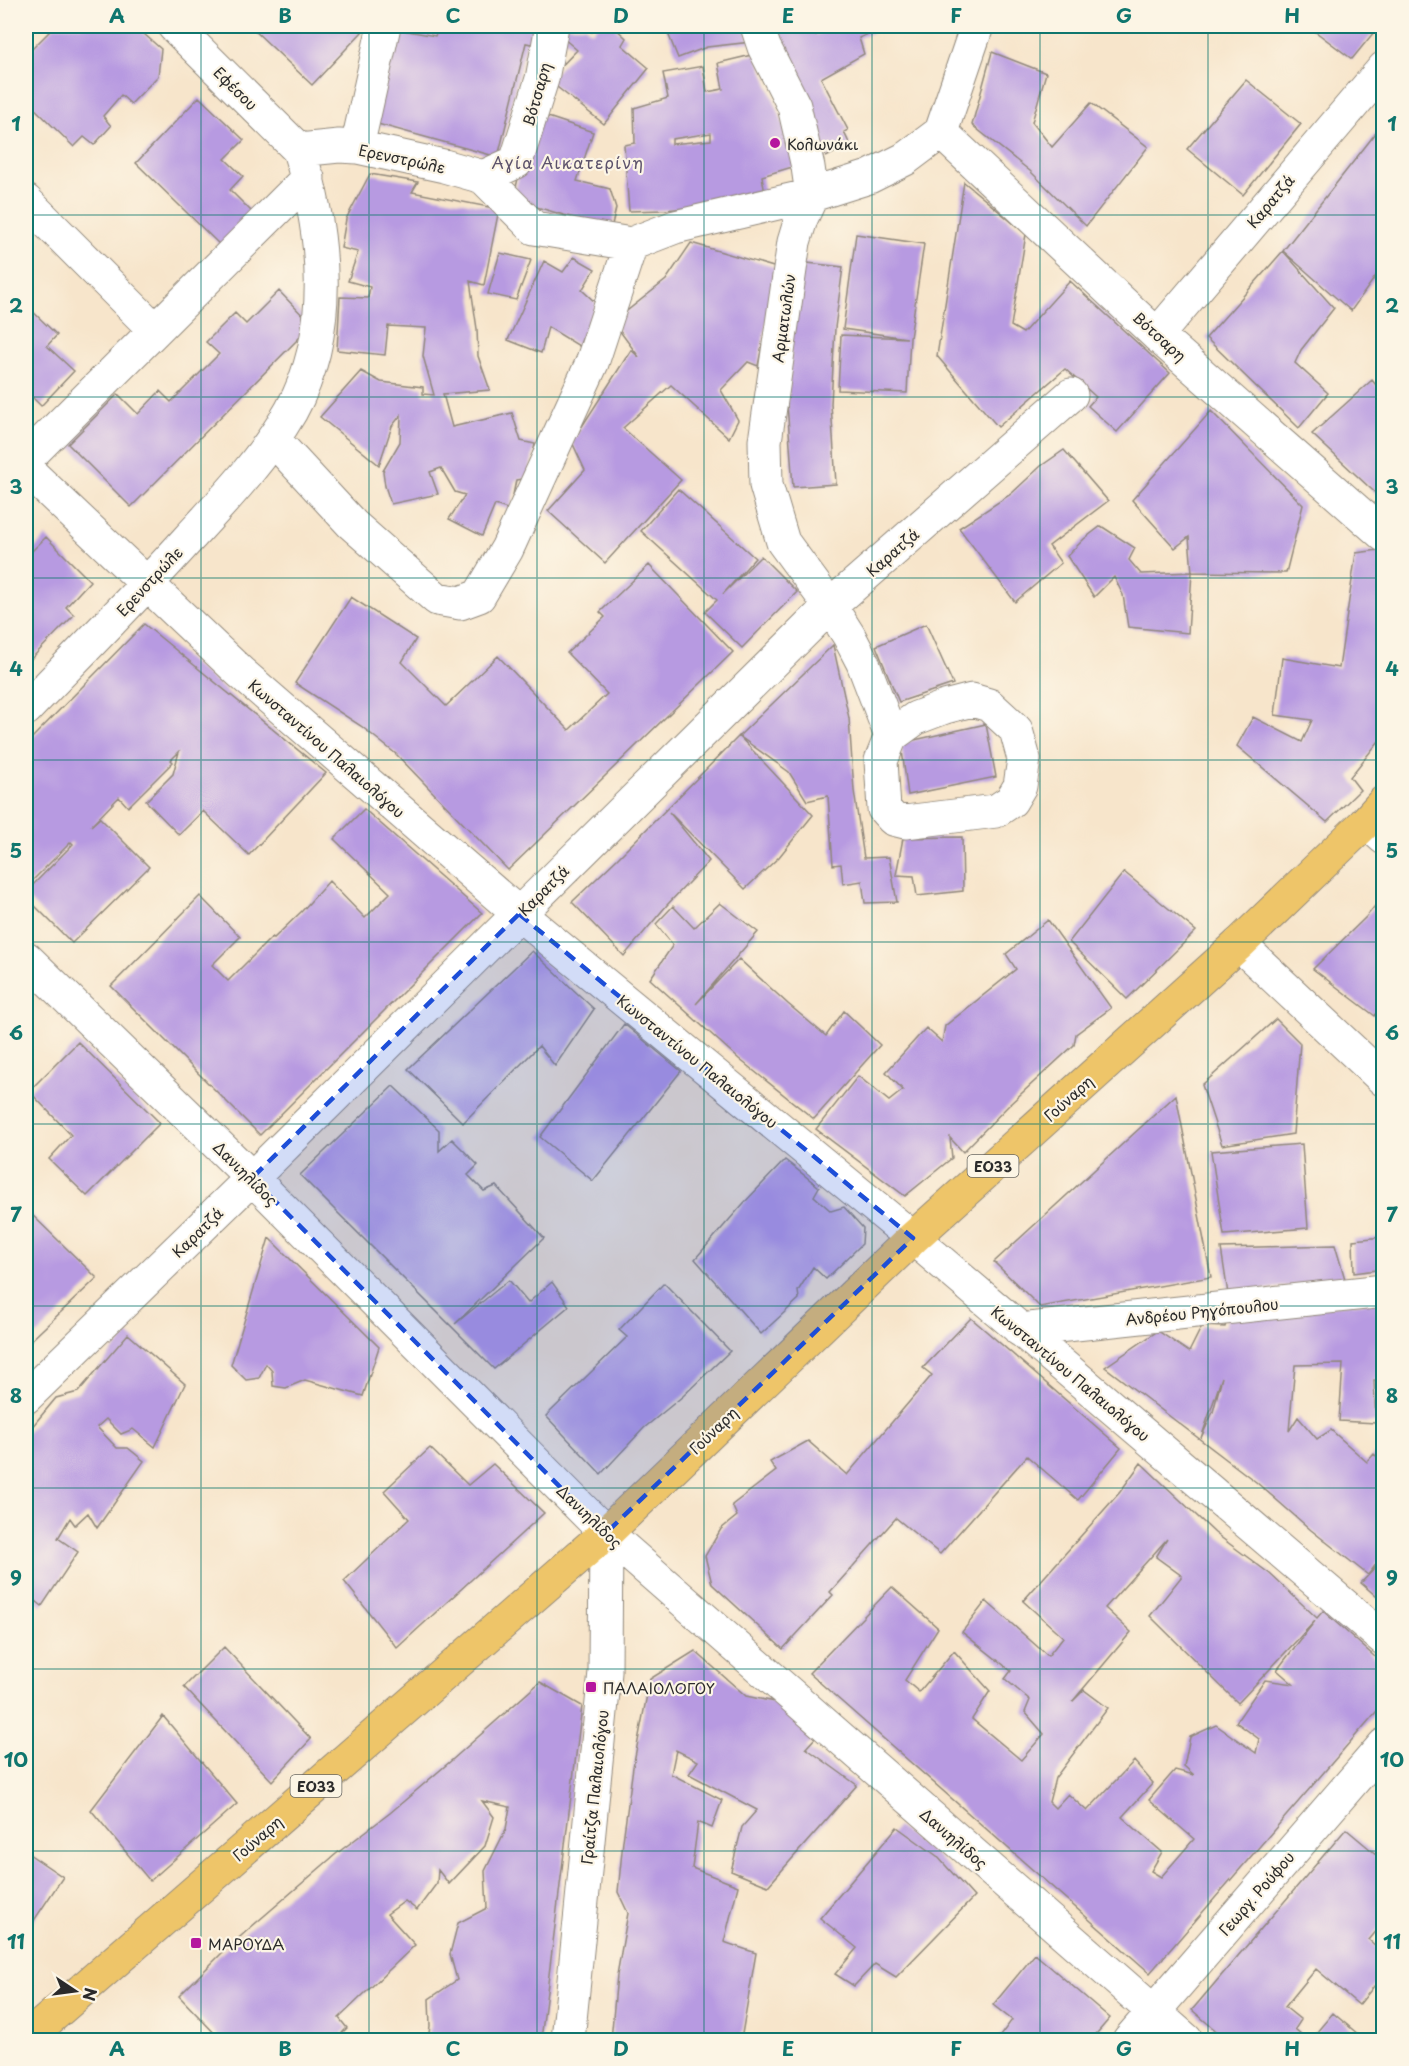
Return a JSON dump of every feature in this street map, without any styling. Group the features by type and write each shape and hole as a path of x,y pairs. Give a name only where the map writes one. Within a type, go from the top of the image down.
{"main road":[{"name":"Γούναρη","path":"26,2039 606,1533 913,1238 1378,820"}],"street":[{"name":"Εφέσου","path":"174,26 303,164"},
{"path":"357,147 384,26"},
{"name":"Βότσαρη","path":"483,177 516,162 542,79 552,26"},
{"path":"757,26 764,47 794,106 812,195"},
{"path":"273,439 352,524 437,599 460,603 479,596 507,549 592,363 632,244 675,227 812,195 869,177 890,168 922,148 941,132 977,26"},
{"name":"Καρατζά","path":"1157,334 1383,68"},
{"name":"Βότσαρη","path":"941,132 1157,334 1383,535"},
{"name":"Ερενστρώλε","path":"26,709 146,586 230,493 273,439 299,394 310,363 318,327 321,292 318,226 303,164 339,146 357,147 444,166 483,177 534,228 632,244"},
{"path":"26,459 155,330 303,164"},
{"name":"Αρματωλών","path":"812,195 794,242 765,441 766,485 783,542 849,636 863,663 891,736"},
{"path":"26,201 155,330"},
{"name":"Καρατζά","path":"26,1397 252,1178 830,606 1071,395"},
{"name":"Κωνσταντίνου Παλαιολόγου","path":"26,470 146,586 240,672 519,914 913,1238 1383,1639"},
{"path":"972,700 988,705 1016,730 1024,759 1020,786 1011,801 996,811 906,822 893,819 884,809 881,761 891,736 916,718 945,707 972,700"},
{"path":"1239,944 1383,1080"},
{"name":"Δανιηλίδος","path":"26,958 252,1178 606,1533 1186,2040"},
{"name":"Ανδρέου Ρηγόπουλου","path":"1020,1330 1383,1292"},
{"name":"Γραίτζα Παλαιολόγου","path":"568,2040 605,1672 606,1533"},
{"name":"Γεωργ. Ρούφου","path":"1129,2040 1383,1744"}],"highlighted area":[{"path":"519,914 913,1238 606,1533 252,1178"}],"building":[{"path":"55,26 135,26 161,49 158,76 131,104 121,95 103,116 111,126 94,145 84,137 74,147 26,100 26,55"},
{"path":"250,26 356,26 362,32 312,85"},
{"path":"441,26 545,26 541,46 526,43 498,157 374,123 397,29 435,36"},
{"path":"560,26 584,26 592,32 597,26 613,26 626,38 622,45 649,68 604,124 548,80 577,50 555,31"},
{"path":"665,26 744,26 751,42 707,47 678,58"},
{"path":"766,26 810,26 816,35 835,26 875,26 877,30 859,38 864,54 821,78 848,130 844,132 850,145 826,157"},
{"path":"1308,26 1379,26 1352,59"},
{"path":"992,52 1046,73 1032,122 1052,147 1091,103 1148,147 1086,226 1030,171 972,125"},
{"path":"756,54 799,165 762,176 766,200 665,210 629,211 624,145 635,143 634,108 668,98 663,73 703,66 707,92 723,89 718,63","holes":["711,133 711,140 672,144 672,139"]},
{"path":"1246,80 1301,124 1243,195 1187,149"},
{"path":"199,97 244,140 225,159 243,176 230,190 254,214 222,247 136,163"},
{"path":"542,115 593,132 577,181 610,189 616,208 611,229 513,200 521,166"},
{"path":"1383,124 1383,251 1380,254 1383,266 1351,311 1283,251"},
{"path":"370,174 418,182 412,192 499,209 484,285 470,281 477,329 478,356 490,390 443,394 452,427 512,413 521,441 535,444 528,478 516,480 510,510 495,505 482,536 449,519 465,495 455,492 441,468 430,472 438,494 391,504 383,471 400,442 401,415 392,426 379,465 320,417 361,371 381,382 423,387 423,394 434,395 423,356 426,328 388,326 385,355 337,350 340,297 368,298 370,287 348,281 358,252 341,248 346,219"},
{"path":"964,182 1026,234 1011,326 1023,333 1070,281 1170,373 1117,432 1088,406 1096,397 1065,369 998,427 937,356"},
{"path":"856,234 924,244 910,338 907,393 838,390 841,335 907,338 843,329"},
{"path":"691,243 777,268 758,366 748,362 721,390 738,420 729,438 671,385 623,428 681,480 605,563 548,511 585,470 572,442 631,350 639,357 613,322 666,280"},
{"path":"1283,251 1334,308 1301,350 1295,363 1328,393 1299,428 1206,338"},
{"path":"500,253 531,260 516,300 488,294"},
{"path":"574,257 595,269 582,290 597,304 579,346 548,327 541,353 508,340 544,261 563,272"},
{"path":"798,262 843,267 835,328 831,404 836,484 793,487 787,403"},
{"path":"279,291 312,325 131,507 68,444 118,394 138,414 160,391 171,402 219,354 206,342 235,313 246,324"},
{"path":"26,305 57,335 47,346 74,371 41,406 26,391"},
{"path":"1372,380 1383,394 1383,500 1312,434"},
{"path":"1211,411 1303,505 1286,573 1192,572 1189,537 1175,548 1132,500"},
{"path":"1064,450 1108,501 1049,546 1061,563 1015,602 959,528 1011,494 1041,466"},
{"path":"678,489 755,558 723,594 761,556 797,592 742,648 705,612 717,600 641,531"},
{"path":"1101,526 1135,548 1129,560 1141,574 1192,572 1188,633 1128,627 1123,595 1114,577 1094,597 1067,556"},
{"path":"46,537 90,581 66,607 74,615 26,664 26,557"},
{"path":"1379,550 1383,554 1383,736 1350,777 1360,790 1327,822 1237,746 1253,717 1302,742 1312,720 1275,715 1282,658 1339,668 1356,553"},
{"path":"649,565 733,652 508,870 396,754 361,726 295,683 351,597 416,639 402,662 446,706 498,656 569,730 607,694 567,653 605,617 600,612"},
{"path":"144,624 326,773 249,855 203,811 179,835 146,801 173,774 179,752 171,760 173,762 128,807 119,797 91,826 100,818 149,867 72,943 26,897 26,892 73,844 71,842 26,887 26,744"},
{"path":"926,624 953,684 899,702 876,646"},
{"path":"833,645 849,718 854,791 864,858 889,857 897,902 865,903 862,881 843,884 841,864 833,865 828,796 807,801 789,772 739,736"},
{"path":"986,724 996,777 908,795 901,743"},
{"path":"739,736 813,815 779,857 745,889 669,812 709,861 667,905 624,956 572,902"},
{"path":"364,809 482,913 260,1135 111,986 200,896 240,937 212,965 228,981 302,911 329,881 365,918 390,893 334,839"},
{"path":"962,837 963,891 917,896 914,876 896,875 903,838"},
{"path":"1124,872 1196,931 1127,999 1069,942"},
{"path":"1383,896 1383,1003 1375,1016 1313,969 1366,917"},
{"path":"720,903 758,932 696,1004 739,959 826,1036 844,1011 880,1045 814,1119 739,1059 650,979 673,945 656,924 673,906 694,928"},
{"path":"1048,920 1111,1008 1076,1034 1074,1045 1010,1104 963,1152 950,1138 952,1158 905,1196 816,1129 858,1076 889,1101 903,1090 886,1072 926,1028 942,1042 945,1026 1016,969 1006,954"},
{"path":"532,951 594,1009 555,1066 539,1046 463,1123 408,1069"},
{"path":"1276,1019 1300,1043 1293,1134 1222,1145 1202,1085"},
{"path":"624,1024 681,1071 593,1181 540,1137"},
{"path":"78,1042 160,1123 87,1196 49,1159 71,1135 29,1091"},
{"path":"393,1086 439,1130 439,1151 452,1139 478,1165 468,1175 484,1191 496,1186 544,1238 455,1324 509,1280 528,1303 552,1282 569,1306 494,1369 300,1175"},
{"path":"1176,1095 1211,1277 1040,1307 994,1262"},
{"path":"1302,1144 1308,1228 1224,1235 1211,1151"},
{"path":"785,1160 819,1187 814,1196 831,1211 844,1207 863,1228 862,1244 826,1279 813,1267 798,1291 799,1299 761,1334 695,1259"},
{"path":"26,1209 97,1278 26,1345"},
{"path":"1383,1237 1383,1269 1354,1273 1353,1240"},
{"path":"269,1238 379,1347 363,1396 305,1380 286,1388 273,1386 272,1371 266,1364 259,1378 246,1380 231,1365"},
{"path":"1335,1245 1345,1279 1228,1294 1221,1248"},
{"path":"664,1283 730,1351 683,1396 644,1428 601,1474 546,1416 627,1337 619,1330"},
{"path":"1383,1301 1383,1380 1374,1380 1376,1423 1339,1421 1343,1364 1295,1365 1289,1431 1298,1417 1317,1439 1331,1430 1367,1462 1374,1454 1383,1462 1383,1555 1368,1575 1256,1482 1105,1367 1158,1331 1189,1352 1202,1326 1225,1327 1228,1315","holes":["1222,1377 1213,1412 1201,1438"]},
{"path":"971,1318 1121,1448 1078,1500 1027,1456 940,1554 896,1518 830,1592 833,1595 783,1649 712,1584 705,1556 721,1529 737,1516 732,1505 776,1471 770,1462 808,1441 847,1475 932,1375 923,1368"},
{"path":"128,1334 185,1384 155,1447 133,1429 121,1434 106,1419 97,1427 117,1448 128,1448 144,1461 97,1528 88,1513 75,1525 70,1518 58,1538 78,1552 42,1606 36,1601 26,1614 26,1434 56,1398 78,1392"},
{"path":"430,1448 468,1485 493,1464 544,1513 397,1648 344,1581 409,1519 384,1491"},
{"path":"1141,1463 1215,1533 1270,1574 1317,1618 1323,1611 1383,1664 1383,1704 1150,1973 809,1673 892,1587 938,1628 905,1680 919,1692 954,1651 990,1691 972,1719 1021,1760 1044,1734 1025,1712 1030,1700 1005,1679 1011,1671 962,1632 986,1601 1048,1656 1063,1637 1023,1601 1120,1492","holes":["1167,1539 1156,1557 1182,1576 1150,1616 1238,1703 1315,1621 1277,1670 1293,1684 1265,1680 1236,1722 1259,1739 1256,1753 1216,1725 1190,1737 1184,1766 1194,1775 1175,1770 1149,1800 1194,1839 1161,1877 1151,1871 1162,1852 1122,1817 1153,1783 1134,1761 1087,1811 1068,1794 1055,1808 1049,1802 1055,1778 1108,1708 1084,1690 1072,1702 1131,1632 1105,1608"]},
{"path":"1383,1560 1383,1602 1361,1583"},
{"path":"224,1647 311,1739 272,1781 184,1687"},
{"path":"695,1651 746,1696 775,1702 815,1738 806,1748 857,1785 768,1886 731,1871 742,1827 757,1810 689,1774 698,1761 676,1750 671,1774 722,1800 712,1828 698,1822 692,1868 738,1886 724,1942 756,1953 741,2040 611,2040 617,1975 628,1913 618,1892 623,1841 633,1767 650,1679"},
{"path":"540,1682 582,1706 541,2040 428,2040 429,1999 457,1980 450,1954 458,1923 487,1908 485,1871 506,1829 510,1807 482,1801 494,1817 485,1846 449,1884 438,1870 437,1883 417,1910 405,1901 387,1914 415,1945 339,2018 347,2028 342,2033 349,2040 221,2040 179,1996 250,1928 336,1854 390,1813"},
{"path":"163,1716 237,1804 150,1881 91,1810"},
{"path":"897,1827 937,1856 974,1897 896,1977 875,1964 854,1986 835,1974 857,1948 820,1918"},
{"path":"1346,1829 1383,1860 1383,1923 1369,1940 1383,1952 1383,1975 1359,2005 1316,1969 1285,2007 1301,2020 1295,2029 1308,2040 1227,2040 1192,2010"},
{"path":"26,1852 63,1877 29,1928 26,1926"},
{"path":"1035,1954 1110,2018 1091,2040 997,2040 1012,2020 993,2005"},
{"path":"1333,2013 1365,2040 1310,2040"}],"place":[{"name":"Κολωνάκι","path":"775,143"},
{"name":"ΠΑΛΑΙΟΛΟΓΟΥ","path":"591,1687"},
{"name":"ΜΑΡΟΥΔΑ","path":"196,1943"}],"district":[{"name":"Αγία Αικατερίνη","path":"568,162"}]}
